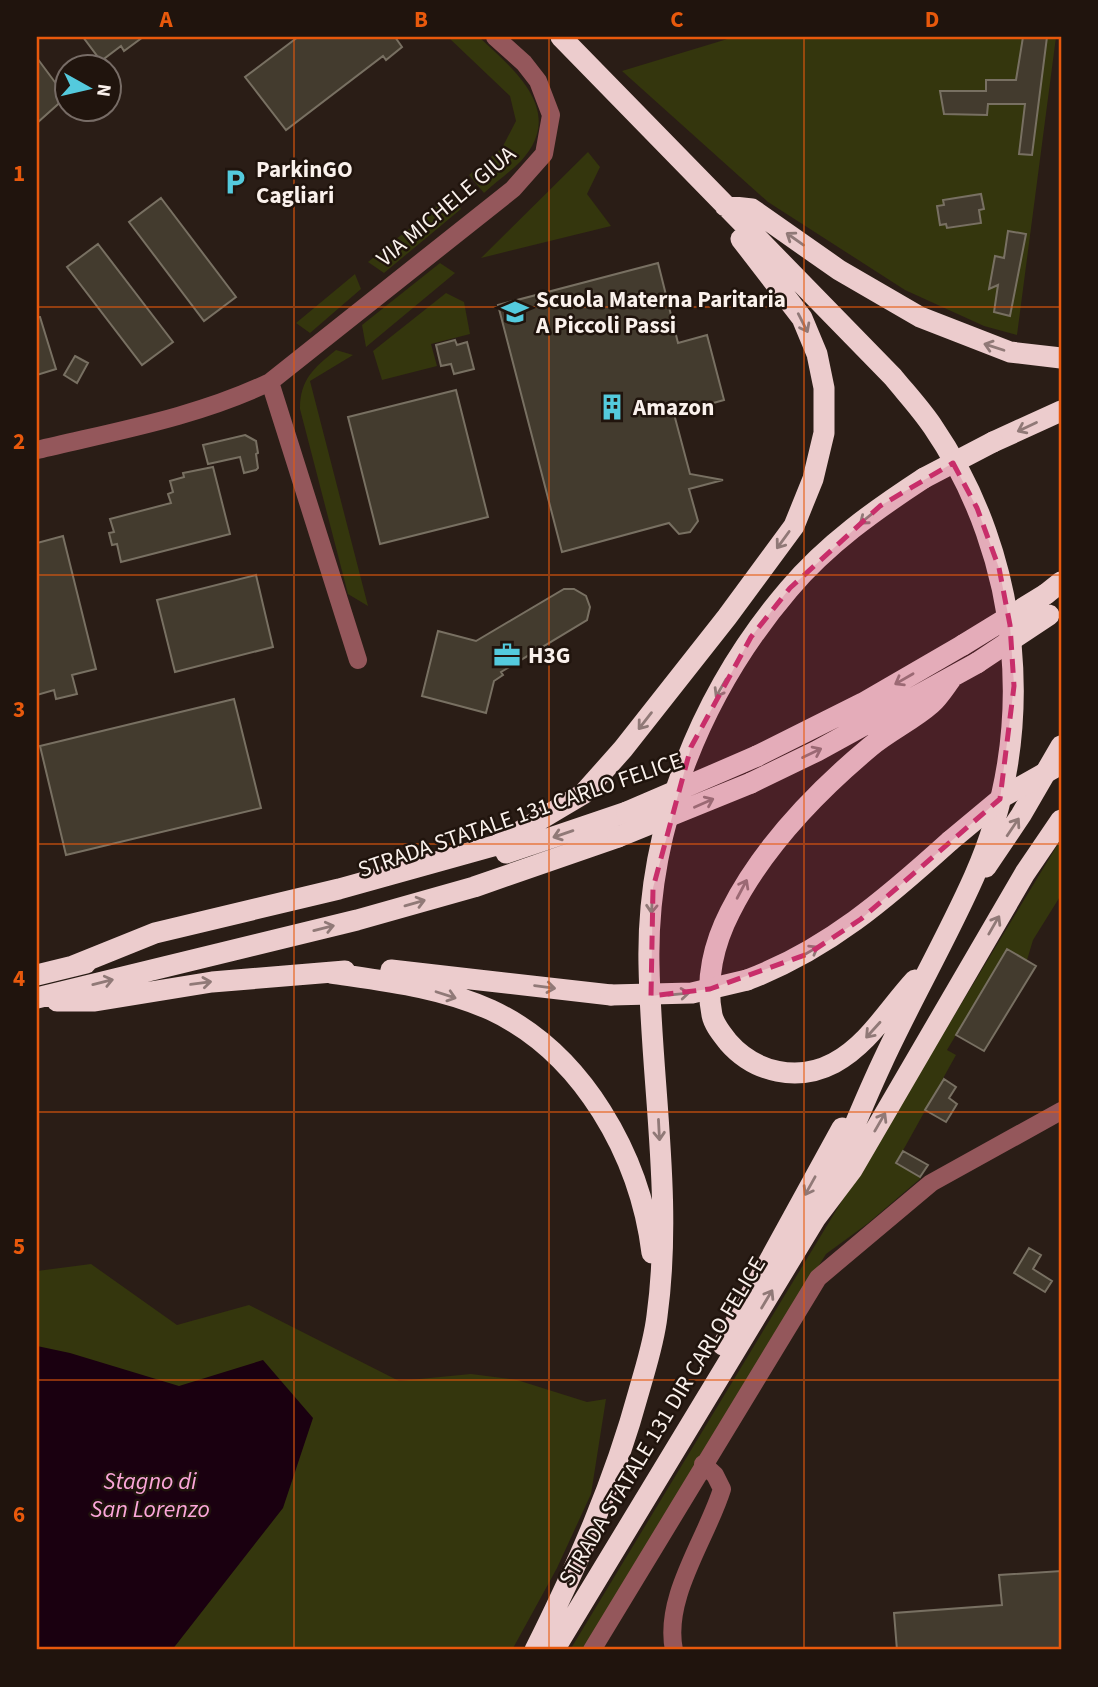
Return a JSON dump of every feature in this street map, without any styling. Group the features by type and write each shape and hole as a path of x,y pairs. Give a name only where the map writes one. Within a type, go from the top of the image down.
{"highway":[{"path":"561,37 850,331 933,427 977,508 999,568 1010,625 1014,686 1011,733 995,819 961,903 881,1063 815,1219"},
{"path":"725,206 752,209 839,270 920,317 1010,352 1061,358"},
{"path":"73,966 155,933 326,893 497,845 583,794 623,749 727,617 794,526 813,479 824,433 824,388 817,354 802,318 738,234 725,206"},
{"path":"536,1650 605,1502 640,1387 657,1316 663,1256 663,1192 649,963 653,888 671,805 691,747 718,691 751,637 790,588 830,548 880,506 924,478 1061,411"},
{"name":"STRADA STATALE 131 CARLO FELICE","path":"37,975 404,886 627,812 757,756 863,703 963,645 1054,599"},
{"name":"STRADA STATALE 131 CARLO FELICE","path":"37,999 474,887 618,837 751,783 951,679 977,663 1054,599"},
{"path":"933,960 859,1046 835,1063 814,1071 782,1073 765,1069 734,1048 712,1018 710,976 713,951 751,872 797,818 840,774 889,732 931,704 951,679"},
{"path":"961,903 1021,815 1061,746"},
{"path":"37,999 95,1001 212,982 362,968 611,995 692,993 747,980 808,954 861,919 1004,796 1061,764"},
{"path":"815,1219 852,1170 1025,873 1061,820"},
{"path":"331,973 403,984 491,1010 539,1042 574,1075 604,1113 632,1167 649,1231 652,1284 640,1387"},
{"path":"536,1650 580,1586 719,1354 836,1138 881,1063"},
{"name":"STRADA STATALE 131 DIR CARLO FELICE","path":"554,1650 815,1219"}],"street":[{"name":"VIA MICHELE GIUA","path":"37,450 191,412 232,400 270,382 513,189 541,159 551,115 538,81 524,63 495,37"},
{"path":"270,382 358,660"},
{"path":"592,1650 818,1278 932,1183 1061,1111"},
{"path":"674,1650 672,1639 677,1604 693,1554 722,1489 715,1475 704,1464"}],"highlighted area":[{"path":"953,463 977,508 999,568 1010,625 1014,686 1000,799 861,919 808,954 710,989 651,996 653,888 691,747 751,637 790,588 880,506"}],"shaded area":[{"path":"448,37 479,37 519,77 537,108 539,125 534,143 521,161 484,193 469,175 502,148 516,121 510,96"},
{"path":"734,37 1056,37 1017,335 984,326 905,290 768,202 622,71"},
{"path":"588,152 600,167 587,194 611,226 481,258"},
{"path":"453,193 461,209 384,273 368,262"},
{"path":"440,263 455,273 366,347 362,325"},
{"path":"355,274 361,289 310,333 296,323"},
{"path":"446,293 464,302 470,334 431,344 437,366 382,380 373,351"},
{"path":"336,350 353,355 310,381 368,606 348,594 300,409 303,390 310,375"},
{"path":"1061,839 1061,895 1033,940 1027,960 1007,950 947,1050 956,1055 896,1163 921,1178 867,1224 826,1254 583,1650 570,1650"},
{"path":"91,1264 177,1325 249,1305 399,1381 471,1374 517,1380 587,1402 606,1399 591,1494 557,1568 512,1650 37,1650 37,1271"}],"water":[{"name":"Stagno di San Lorenzo","path":"37,1346 70,1353 179,1386 263,1360 313,1418 283,1508 172,1650 37,1650"}],"building":[{"path":"83,37 143,37 124,51 121,46 113,52 94,52"},
{"path":"298,37 395,37 402,47 386,60 383,56 286,130 245,77"},
{"path":"1023,37 1047,37 1032,155 1019,154 1025,104 988,104 987,115 944,114 940,91 986,91 986,80 1016,80"},
{"path":"37,58 52,78 52,110 37,123"},
{"path":"981,194 984,209 979,210 981,223 947,228 946,224 940,225 937,206 944,205 943,200"},
{"path":"161,198 236,297 204,321 129,222"},
{"path":"1008,231 1026,234 1010,316 994,312 998,285 989,289 995,256 1004,258"},
{"path":"98,244 173,342 142,365 67,267"},
{"name":"Amazon","path":"658,263 678,343 707,335 724,400 674,414 690,474 723,480 689,489 698,521 690,532 679,534 669,523 562,552 498,305"},
{"path":"37,317 40,317 56,369 37,375"},
{"path":"455,340 457,345 467,342 474,369 454,374 451,364 441,366 436,345"},
{"path":"75,356 88,363 77,383 64,375"},
{"path":"456,390 488,517 380,544 348,417"},
{"path":"245,435 256,441 256,470 244,473 240,457 208,464 203,445"},
{"path":"213,467 230,534 121,562 117,544 112,545 109,533 114,532 110,519 171,503 168,494 173,492 170,481 184,477 183,473"},
{"path":"63,536 96,669 72,675 77,694 56,699 54,690 37,695 37,543"},
{"path":"256,575 273,647 175,672 157,600"},
{"path":"564,589 574,589 586,596 590,607 587,620 501,672 503,675 494,681 486,713 422,696 438,631 476,641"},
{"path":"234,699 261,808 66,855 40,746"},
{"path":"1007,949 1036,966 984,1051 956,1035"},
{"path":"944,1079 956,1087 949,1098 957,1104 946,1122 925,1110"},
{"path":"903,1151 928,1165 920,1177 896,1163"},
{"path":"1029,1248 1041,1255 1033,1269 1052,1281 1045,1292 1014,1273"},
{"path":"1061,1571 1061,1650 897,1650 894,1613 1002,1605 999,1575"}],"place":[{"name":"ParkinGO Cagliari","path":"235,182"},
{"name":"Scuola Materna Paritaria A Piccoli Passi","path":"515,312"},
{"name":"Amazon","path":"612,407"},
{"name":"H3G","path":"507,655"}]}
